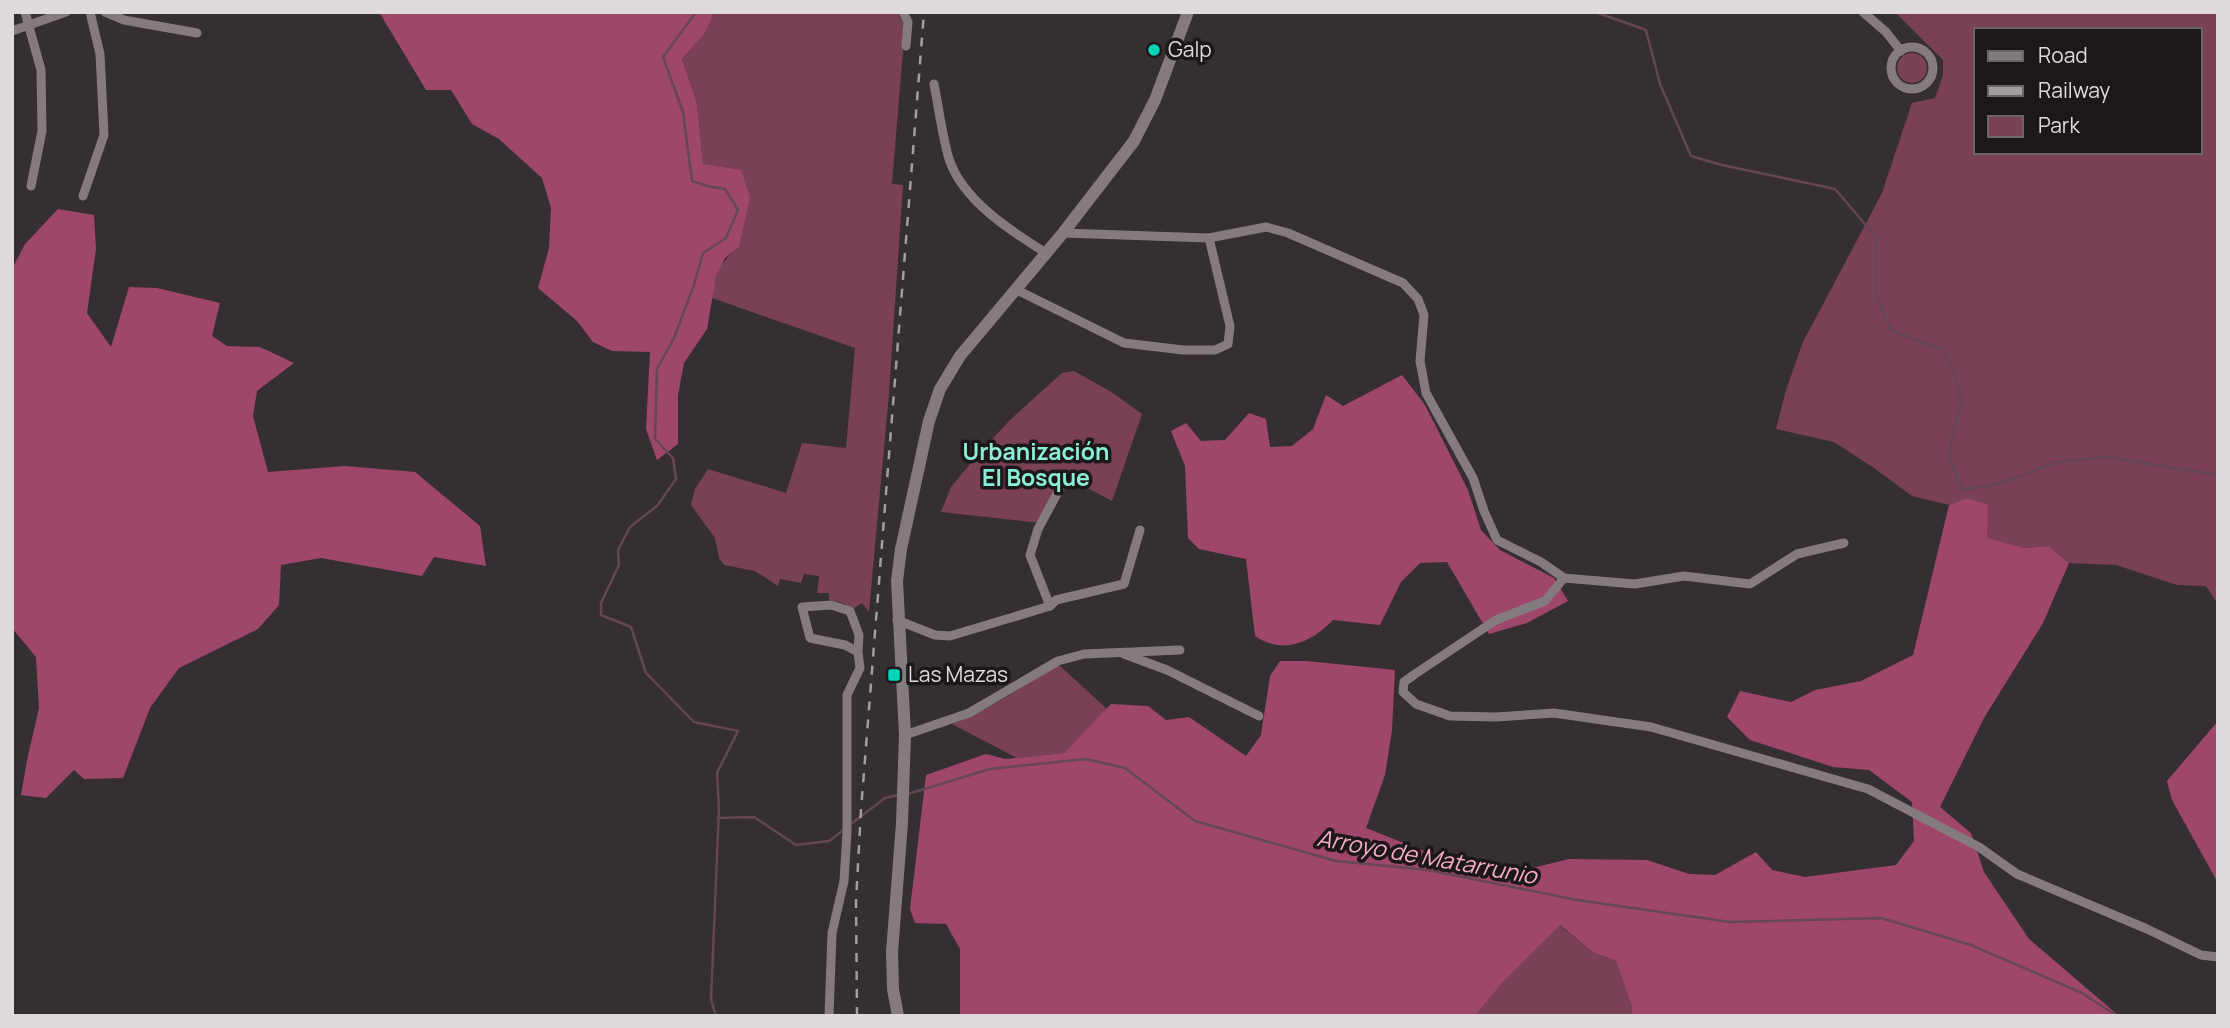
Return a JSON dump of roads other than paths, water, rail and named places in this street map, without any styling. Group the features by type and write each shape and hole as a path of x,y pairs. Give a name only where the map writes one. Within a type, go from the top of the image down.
{"street":[{"path":"25,12 41,70 42,131 31,186"},
{"path":"12,31 66,12"},
{"path":"83,196 104,135 100,54 90,12"},
{"path":"106,12 124,20 197,33"},
{"path":"903,12 908,22 906,46"},
{"path":"898,1016 893,989 892,952 905,735 897,581 901,549 929,421 940,389 960,356 1124,156 1141,129 1188,12"},
{"path":"1863,12 1886,32 1901,51"},
{"path":"1913,47 1931,58 1932,77 1923,86 1905,88 1896,82 1891,69 1892,61 1901,51 1913,47"},
{"path":"934,84 949,160 956,174 966,189 1005,227 1046,253"},
{"path":"1063,233 1209,238 1266,227 1288,233 1403,283 1418,299 1424,315 1420,361 1426,393 1473,478 1497,540 1541,562 1564,579 1635,584 1684,576 1750,584 1797,554 1844,544"},
{"path":"1015,289 1124,343 1183,350 1215,350 1228,344 1230,326 1209,238"},
{"path":"1049,606 1030,555 1038,529 1066,477"},
{"path":"897,620 935,635 950,636 1049,606 1056,600 1124,584 1140,530"},
{"path":"1564,579 1545,601 1496,620 1415,674 1404,682 1403,692 1416,704 1450,716 1496,717 1554,713 1651,727 1868,789 1979,847 2017,874 2201,955 2218,957"},
{"path":"829,1016 832,933 844,881 847,832 847,695 860,668 859,635 849,611 831,604 802,607 810,638 845,645 858,652"},
{"path":"905,735 969,713 1058,661 1084,654 1180,650"},
{"path":"1119,652 1177,675 1259,716"}],"waterway":[{"path":"696,12 663,57 683,112 692,181 725,189 738,210 726,238 703,253 674,338 657,369 655,439 673,458 676,479 657,506 630,527 618,550 619,565 601,603 601,615 631,627 646,673 694,722 738,731 717,773 719,808 711,1000 716,1016"},
{"path":"1595,12 1646,30 1660,84 1691,156 1835,189 1876,237 1875,294 1891,330 1942,350 1954,371 1962,404 1952,437 1950,460 1963,490 1999,484 2056,462 2108,457 2218,475"},
{"name":"Arroyo de Matarrunio","path":"908,794 990,769 1086,759 1125,768 1195,821 1336,861 1428,870 1577,900 1730,922 1881,918 1971,945 2082,993 2117,1016"},
{"name":"Arroyo de Matarrunio","path":"851,824 885,798 898,795"},
{"name":"Arroyo de Matarrunio","path":"718,818 754,817 796,845 829,841 846,828"}],"railway":[{"path":"857,1016 856,901 861,810 924,12"}],"place":[{"name":"Galp","path":"1154,50"},
{"name":"Las Mazas","path":"894,675"}],"district":[{"name":"Urbanización El Bosque","path":"1036,465"}]}
